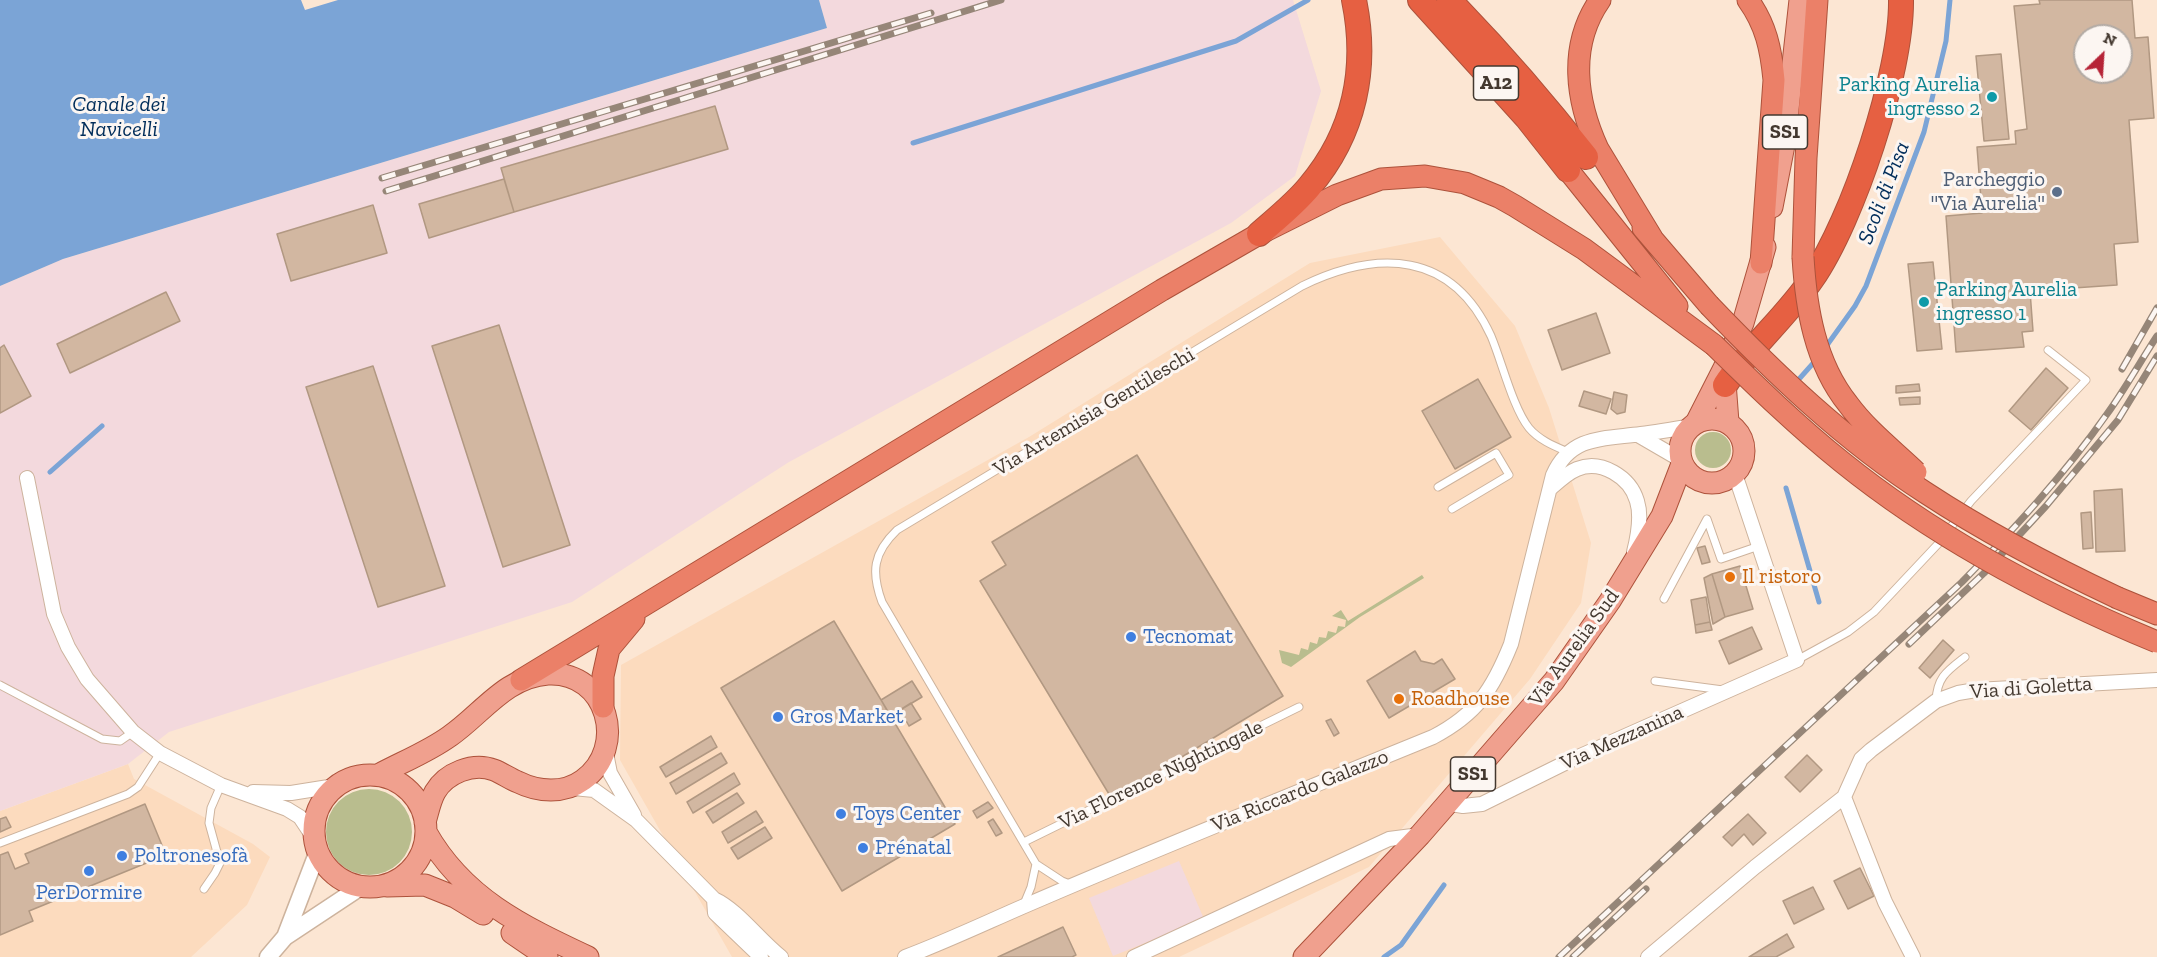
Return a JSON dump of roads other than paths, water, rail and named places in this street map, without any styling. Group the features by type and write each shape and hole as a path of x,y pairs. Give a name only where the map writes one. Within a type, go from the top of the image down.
{"highway":[{"path":"1258,234 1308,189 1325,168 1345,131 1355,98 1359,70 1358,22 1354,0"},
{"name":"A12","path":"1420,0 1527,118 1584,159"},
{"name":"A12","path":"1449,0 1495,46 1584,159"},
{"path":"1600,0 1586,26 1578,65 1578,85 1584,110 1584,159 1657,283 1714,345 1801,428 1889,497 1964,546 2028,583 2157,642"},
{"path":"1748,0 1762,22 1767,35 1772,52 1774,80 1761,263"},
{"path":"1816,0 1806,158 1803,257 1808,306 1816,339 1838,390 1861,420 1962,516"},
{"path":"1725,376 1736,368 1797,300 1824,260 1844,218 1883,105 1900,25 1901,0"},
{"path":"1584,159 1709,305 1798,393 1840,430 1924,492 1962,516 2080,580 2157,614"},
{"path":"521,680 1258,234 1358,186 1381,179 1425,176 1465,183 1499,197 1600,260 1714,345"},
{"path":"603,707 603,676 609,649 648,602"}],"main road":[{"name":"SS1","path":"1662,516 1681,462 1681,441 1725,376 1761,263 1784,145 1800,0"},
{"name":"SS1","path":"1662,516 1703,483 1720,483 1735,474 1741,466 1744,447 1742,437 1728,422 1725,376"},
{"path":"1694,425 1713,419 1728,422"},
{"path":"1681,462 1689,474 1703,483"},
{"name":"Via Aurelia Sud","path":"1304,957 1420,835 1554,681 1625,577 1662,516"},
{"path":"370,886 397,880 412,867 423,850 425,827 436,790 447,779 465,768 493,769 521,784 545,790 566,788 584,780 598,765 605,745 607,723 603,707 591,688 565,675 536,675 521,680 490,701 451,736 378,775 356,777 335,786 317,809 313,829 316,845 327,866 334,874 355,885 370,886 425,885 441,889 529,935 588,957"},
{"path":"378,775 408,790 419,804 425,827 439,854 465,885 529,935 547,957"}],"street":[{"path":"1568,452 1579,445 1599,439 1694,425"},
{"path":"1638,435 1681,462"},
{"name":"Via Riccardo Galazzo","path":"905,957 1433,737 1470,713 1492,686 1511,644 1550,490 1557,467 1568,452"},
{"path":"1550,490 1563,477 1585,466 1608,469 1629,484 1637,501 1639,525 1634,554 1625,577"},
{"path":"1735,474 1797,660"},
{"path":"27,478 50,598 65,642 87,680 133,732 160,753 221,785 287,809 300,817 316,845 285,937"},
{"name":"Via Mezzanina","path":"1446,803 1462,806 1482,804 1569,761 1797,660"},
{"name":"Via di Goletta","path":"1844,797 1861,759 1936,701 1958,693 1976,690 2157,680"},
{"path":"605,745 610,773 636,820"},
{"path":"239,792 291,793 335,786"},
{"path":"566,788 582,787 594,790 636,820 714,899 726,904 756,936 782,957"},
{"path":"1648,957 1755,867 1844,797 1885,902 1913,957"},
{"path":"1134,957 1389,839 1420,835"},
{"path":"268,957 285,937 370,886"},
{"path":"714,899 715,913 761,957"},
{"path":"529,935 557,957"},
{"path":"529,935 572,957"}],"lane":[{"name":"Via Artemisia Gentileschi","path":"1036,864 882,602 875,568 882,547 888,538 906,524 1314,280 1373,264 1396,262 1429,270 1449,281 1466,295 1490,335 1524,422 1539,437 1568,452"},
{"path":"1797,660 1848,632 1874,612 1938,544 1971,501 2086,380 2048,350"},
{"path":"1438,487 1496,453 1509,476 1452,509"},
{"path":"1664,599 1707,519 1721,559 1759,546"},
{"path":"1936,701 1937,688 1945,673 1965,657"},
{"path":"1654,681 1729,691"},
{"path":"0,686 102,739 120,741 133,732"},
{"name":"Via Florence Nightingale","path":"1024,842 1299,707"},
{"path":"0,843 128,794 138,787 160,753"},
{"path":"204,889 220,862 209,823 211,808 221,785"},
{"path":"1022,907 1031,887 1036,864 1074,886"}],"water":[{"name":"Canale dei Navicelli","path":"0,0 301,0 305,10 338,0 819,0 827,28 63,259 0,286"}],"waterway":[{"path":"913,143 1236,41 1308,0"},
{"name":"Scoli di Pisa","path":"1825,348 1855,306 1866,286 1924,132 1946,41 1950,0"},
{"name":"Scoli di Pisa","path":"1800,378 1816,360"},
{"path":"50,472 102,426"},
{"name":"Scoli di Pisa","path":"1786,488 1819,602"},
{"name":"Scoli di Pisa","path":"1384,957 1401,945 1444,885"}],"railway":[{"path":"386,191 1001,0"},
{"path":"382,178 931,13"},
{"path":"2122,369 2157,308"},
{"path":"1559,957 1962,582 2074,459 2114,405 2157,336"},
{"path":"1909,644 1984,573 2046,506 2118,420 2157,356"},
{"path":"1573,957 1646,889"}],"place":[{"name":"Parking Aurelia ingresso 2","path":"1992,97"},
{"name":"Parcheggio \"Via Aurelia\"","path":"2057,192"},
{"name":"Parking Aurelia ingresso 1","path":"1924,302"},
{"name":"Il ristoro","path":"1730,577"},
{"name":"Tecnomat","path":"1131,637"},
{"name":"Roadhouse","path":"1399,699"},
{"name":"Gros Market","path":"778,717"},
{"name":"Toys Center","path":"841,814"},
{"name":"Prénatal","path":"863,848"},
{"name":"Poltronesofà","path":"122,856"},
{"name":"PerDormire","path":"89,871"}]}
